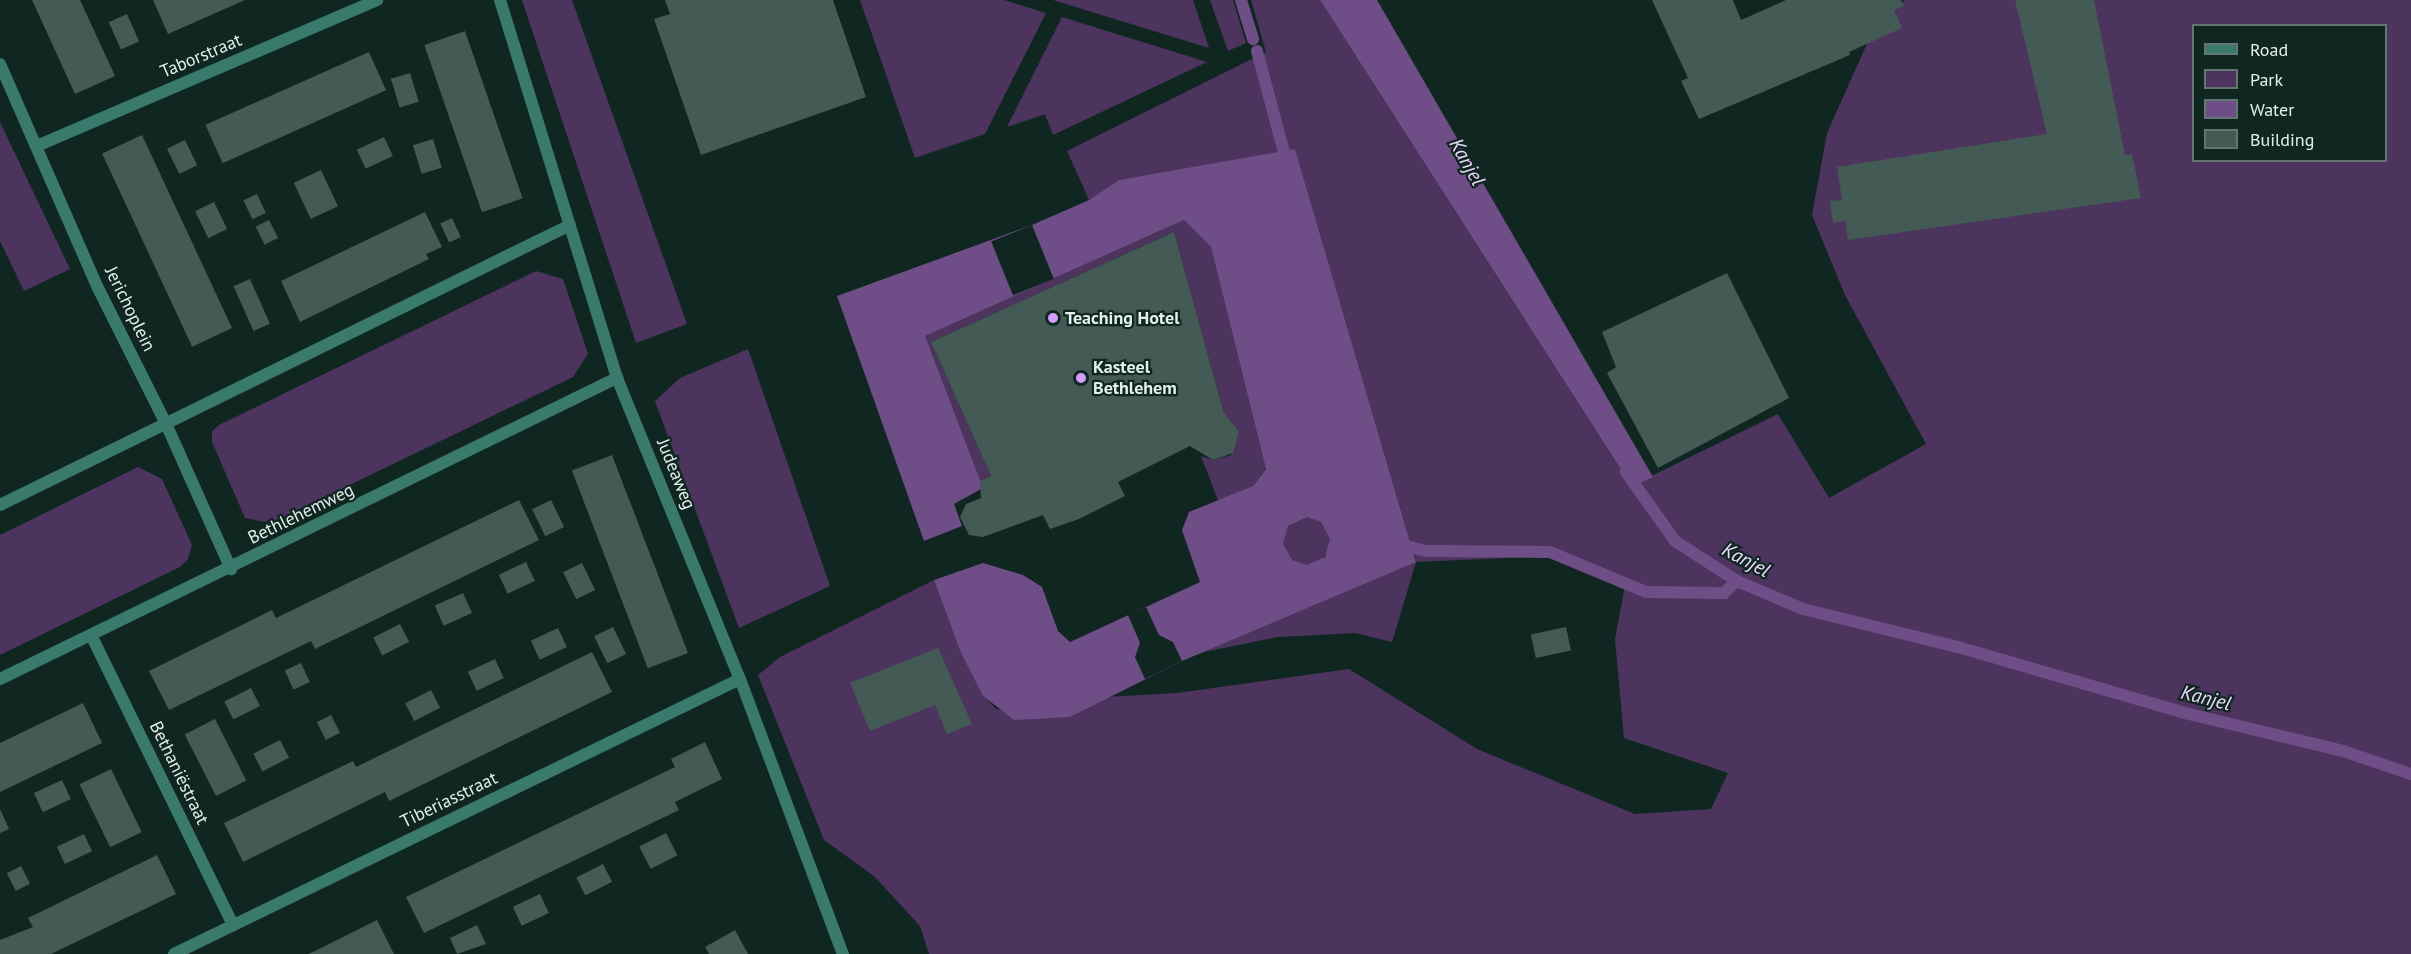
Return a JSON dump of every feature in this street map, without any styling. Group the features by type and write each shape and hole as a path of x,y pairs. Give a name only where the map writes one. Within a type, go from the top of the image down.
{"street":[{"name":"Taborstraat","path":"39,145 377,0"},
{"name":"Judeaweg","path":"500,0 617,378 740,679 843,954"},
{"name":"Jerichoplein","path":"0,64 39,145 98,288 167,426 231,569"},
{"path":"0,506 167,426 570,225"},
{"name":"Bethlehemweg","path":"0,679 92,637 617,378"},
{"name":"Bethaniëstraat","path":"92,637 233,925"},
{"name":"Tiberiasstraat","path":"174,954 740,679"}],"green space":[{"path":"522,0 572,0 687,324 636,343"},
{"path":"860,0 1004,0 1046,13 985,134 915,158"},
{"path":"1053,0 1193,0 1209,48"},
{"path":"1210,0 1233,0 1246,43 1228,51"},
{"path":"1251,0 1320,0 1631,486 1778,414 1829,498 1926,444 1845,295 1812,215 1827,133 1874,28 1905,0 2411,0 2411,954 929,954 920,926 874,876 824,840 758,675 780,657 934,580 960,651 983,695 996,709 1070,717 1106,697 1177,693 1349,669 1477,749 1635,814 1711,809 1728,773 1624,738 1615,639 1625,586 1571,555 1416,562 1392,642 1355,633 1278,637 1199,653 1416,561 1295,150 1120,180 1089,200 1067,151 1266,52"},
{"path":"1062,17 1207,62 1053,135 1045,114 1007,127"},
{"path":"0,122 70,269 24,291 0,241"},
{"path":"1184,220 1211,247 1266,468 1253,486 1219,503 1201,456 1213,460 1231,455 1239,431 1224,413 1174,232 931,342 991,476 980,481 924,336"},
{"path":"536,271 563,279 588,354 573,377 271,523 245,518 212,442 212,431 219,425"},
{"path":"748,349 830,586 739,628 655,401 680,378"},
{"path":"138,467 162,479 192,545 188,559 180,567 0,655 0,535"},
{"path":"1306,517 1323,524 1330,541 1323,558 1306,565 1289,558 1282,541 1289,524"}],"water":[{"path":"1320,0 1377,0 1653,477 1632,487"},
{"path":"1295,149 1416,562 1182,661 1070,717 1014,720 983,696 960,651 934,580 983,563 1023,575 1042,587 1058,631 1070,642 1200,582 1182,530 1189,512 1253,486 1266,469 1211,247 1184,220 925,336 983,488 954,504 962,526 924,541 837,296 1032,225 1089,200 1119,180","holes":["1307,517 1321,522 1330,539 1325,557 1307,565 1292,560 1283,544 1288,526"]}],"pier":[{"path":"1032,225 1054,279 1013,295 991,241"},
{"path":"1146,607 1159,635 1173,642 1182,661 1145,679 1135,657 1140,643 1128,615"}],"building":[{"path":"32,0 80,0 115,76 75,94"},
{"path":"153,0 245,0 168,34"},
{"path":"665,0 833,0 866,97 701,155 654,19 670,14"},
{"path":"1652,0 1733,0 1741,20 1786,0 1901,0 1904,6 1894,10 1902,28 1849,52 1850,55 1699,119 1681,81 1688,78"},
{"path":"2015,0 2094,0 2125,155 2132,154 2141,198 1848,240 1845,221 1833,223 1830,201 1842,200 1837,167 2047,134"},
{"path":"127,14 139,41 121,50 109,22"},
{"path":"465,31 523,198 482,212 424,45"},
{"path":"369,52 386,90 223,163 205,125"},
{"path":"410,73 419,102 400,108 391,79"},
{"path":"142,135 232,328 192,347 102,154"},
{"path":"384,137 393,156 366,169 357,150"},
{"path":"433,139 442,168 422,174 413,145"},
{"path":"185,140 197,165 179,174 167,149"},
{"path":"321,170 338,206 311,219 294,183"},
{"path":"257,194 266,213 252,219 243,200"},
{"path":"214,202 227,229 208,238 195,211"},
{"path":"425,212 442,247 426,254 429,259 300,322 281,281"},
{"path":"452,218 461,237 449,243 440,223"},
{"path":"269,220 278,238 265,245 256,227"},
{"name":"Kasteel Bethlehem","path":"1174,232 1224,413 1239,431 1233,453 1213,460 1190,446 1118,482 1125,496 1079,519 1050,529 1043,515 983,537 969,535 960,517 966,504 981,498 980,481 991,476 931,342"},
{"path":"1727,273 1789,398 1658,468 1607,373 1616,367 1602,332"},
{"path":"250,279 270,324 253,331 234,286"},
{"path":"612,455 688,653 648,668 572,470"},
{"path":"519,500 539,540 315,649 311,641 169,710 149,671 272,610 276,618"},
{"path":"551,500 564,527 545,536 532,509"},
{"path":"526,562 535,581 508,594 499,575"},
{"path":"582,563 595,590 576,599 563,572"},
{"path":"463,593 472,613 444,626 435,606"},
{"path":"400,624 409,642 382,655 373,638"},
{"path":"613,627 626,654 607,663 594,636"},
{"path":"1566,627 1571,650 1536,658 1531,634"},
{"path":"558,628 567,647 540,660 531,641"},
{"path":"938,648 972,724 947,734 935,705 870,731 850,683"},
{"path":"592,652 612,692 389,801 385,792 243,862 224,823 353,761 356,767"},
{"path":"495,659 504,678 477,691 468,672"},
{"path":"301,663 310,682 294,690 285,671"},
{"path":"251,688 260,706 233,719 224,702"},
{"path":"431,690 440,708 414,721 405,703"},
{"path":"83,703 102,743 0,792 0,743"},
{"path":"331,715 340,733 326,740 317,722"},
{"path":"215,719 246,780 216,796 185,734"},
{"path":"280,740 289,758 262,771 253,754"},
{"path":"705,742 722,779 675,802 679,810 424,933 406,897 675,767 671,759"},
{"path":"111,769 142,832 110,847 80,784"},
{"path":"62,780 71,799 43,812 34,793"},
{"path":"0,809 9,829 0,833"},
{"path":"666,833 677,855 651,869 639,847"},
{"path":"84,834 92,851 65,864 57,847"},
{"path":"157,855 176,894 51,954 0,954 0,940 33,927 28,918"},
{"path":"603,864 612,882 585,895 576,878"},
{"path":"21,866 30,884 16,891 7,873"},
{"path":"540,894 549,913 522,926 513,907"},
{"path":"377,920 394,954 308,954 313,952"},
{"path":"477,925 486,944 457,954 450,938"},
{"path":"735,930 748,954 709,954 705,947"}],"waterway":[{"path":"1241,0 1253,39"},
{"path":"1257,51 1285,156 1278,164"},
{"name":"Kanjel","path":"1626,472 1675,541 1737,581 1803,609 1958,647 2189,714 2343,751 2411,774"},
{"path":"1398,544 1427,551 1550,552 1646,592 1724,593 1737,581"}],"place":[{"name":"Teaching Hotel","path":"1053,318"},
{"name":"Kasteel Bethlehem","path":"1081,378"}]}
